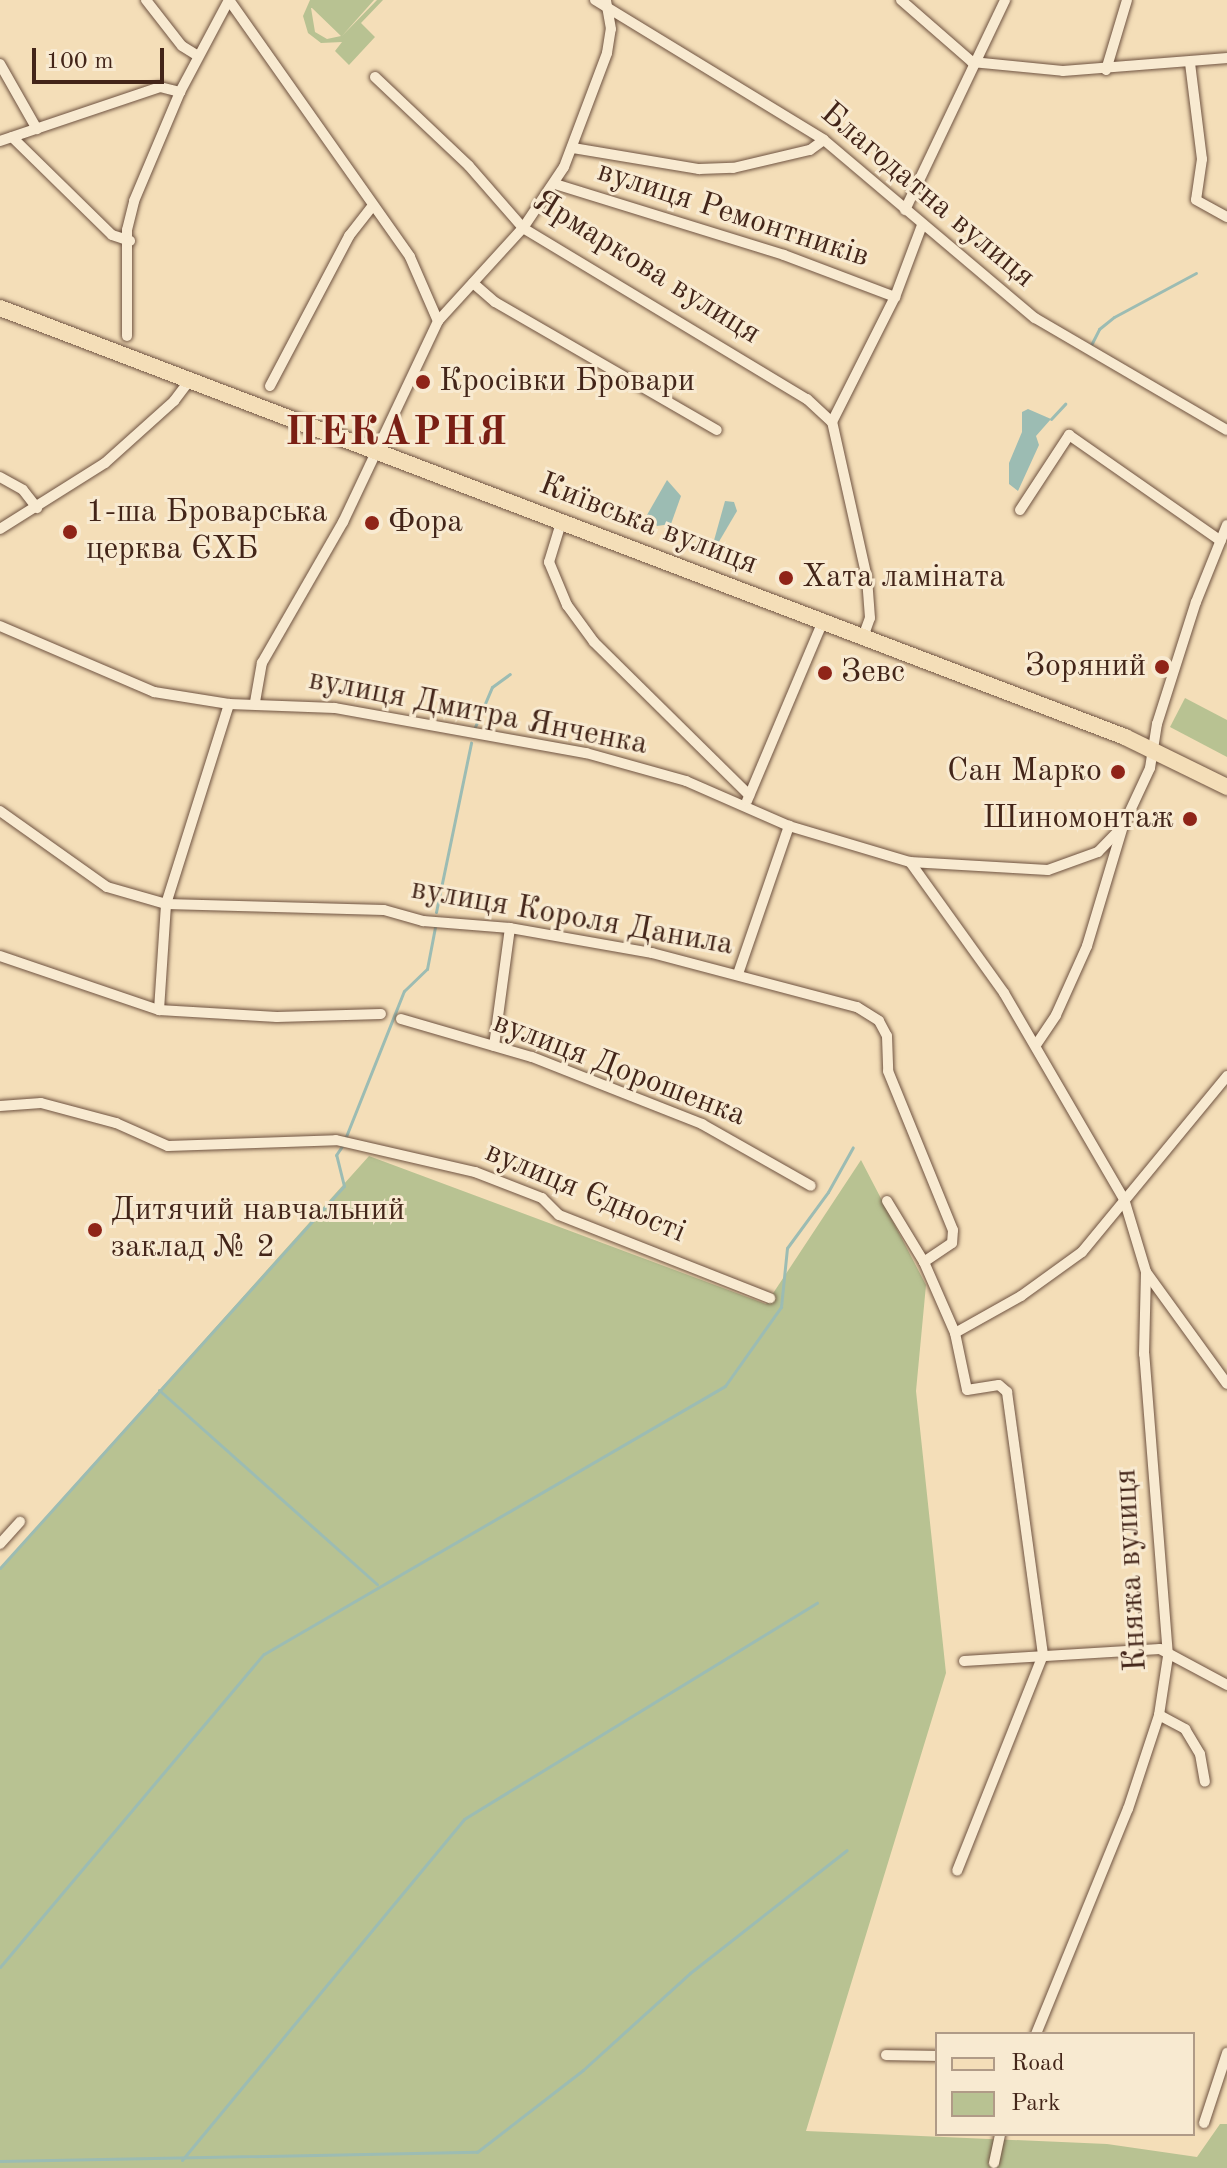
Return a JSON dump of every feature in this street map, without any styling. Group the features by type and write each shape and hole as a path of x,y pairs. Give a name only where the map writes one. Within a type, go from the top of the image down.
{"main road":[{"name":"Київська вулиця","path":"0,308 376,454 823,621 1153,750 1227,787"}],"street":[{"path":"146,0 182,46 198,56"},
{"path":"127,336 134,201 180,92 229,0 410,257 438,321"},
{"name":"Благодатна вулиця","path":"595,0 824,140 1046,326 1227,430"},
{"path":"901,0 972,62 1106,70 1227,58"},
{"path":"905,210 972,62 1005,0"},
{"path":"1106,70 1127,0"},
{"path":"255,702 262,663 289,624 376,454 438,321 523,228 555,184 573,148 604,63 611,29 606,4"},
{"path":"1190,63 1202,159 1196,200 1227,217"},
{"path":"0,64 37,129"},
{"name":"Ярмаркова вулиця","path":"375,77 469,166 523,228 807,399 832,422"},
{"path":"0,141 160,87 180,92"},
{"path":"12,137 112,235 130,241"},
{"path":"573,148 699,169 733,168 810,150 824,140"},
{"name":"вулиця Ремонтників","path":"555,184 784,255 895,297"},
{"path":"270,386 349,236 372,207"},
{"path":"863,637 870,618 867,578 832,422 895,297 922,225"},
{"path":"473,283 495,302 717,430"},
{"path":"0,529 105,463 190,380"},
{"path":"1020,510 1069,435 1221,541"},
{"path":"0,477 23,490 37,508"},
{"path":"561,523 549,552 567,605 594,642 747,801 823,621"},
{"path":"1036,1045 1070,986 1109,877 1123,826 1153,750 1196,602 1227,525"},
{"name":"вулиця Дмитра Янченка","path":"0,626 120,681 229,704 255,702 335,708 586,753 747,801 789,826 910,862 1048,870 1098,852 1123,826"},
{"path":"159,1010 166,904 229,704"},
{"name":"вулиця Короля Данила","path":"0,811 107,887 166,904 384,910 423,921 510,928 738,974 857,1007 879,1021 887,1036 888,1071 953,1230 952,1243 924,1262"},
{"path":"738,974 789,826"},
{"path":"1080,859 1099,862 1109,877"},
{"path":"910,862 1036,1045 1124,1199 1146,1272 1227,1384"},
{"path":"494,1046 510,928"},
{"path":"0,956 159,1010 277,1017 381,1014"},
{"name":"вулиця Дорошенка","path":"401,1019 494,1046 702,1124 811,1186"},
{"path":"955,1333 1021,1296 1082,1252 1227,1076"},
{"name":"вулиця Єдності","path":"0,1106 41,1103 116,1123 168,1146 336,1140 475,1172 542,1198 559,1215 770,1298"},
{"path":"887,1201 924,1262 955,1333 967,1390 999,1385 1007,1392 1043,1655 957,1871"},
{"name":"Княжа вулиця","path":"1037,2032 1128,1809 1159,1715 1168,1656 1144,1354 1146,1272"},
{"path":"0,1544 20,1522"},
{"path":"964,1661 1160,1649 1227,1685"},
{"path":"1159,1715 1185,1729 1200,1754 1205,1782"},
{"path":"1204,2123 1227,2053"},
{"path":"886,2055 935,2056"},
{"path":"994,2163 1000,2136"}],"green space":[{"path":"310,0 374,0 342,36 377,0 383,0 361,23 375,37 349,65 335,51 342,42 321,43 308,33 303,16","holes":["312,8 341,36 327,39 315,32"]},
{"path":"1185,698 1227,720 1227,757 1170,727"},
{"path":"369,1156 766,1304 861,1160 926,1285 916,1391 946,1673 806,2131 1107,2144 1197,2157 1220,2124 1227,2124 1227,2168 0,2168 0,1568"}],"water":[{"path":"1028,409 1051,419 1036,436 1039,445 1018,491 1009,484 1009,463 1022,432 1022,412"},
{"path":"667,480 681,496 671,524 657,526 647,515"},
{"path":"725,501 734,502 737,511 717,545 713,544"}],"waterway":[{"path":"1090,347 1099,329 1114,317 1196,273"},
{"path":"1051,419 1065,404"},
{"path":"475,727 492,687 510,674"},
{"path":"436,912 471,743"},
{"path":"345,1139 404,991 427,969 435,927"},
{"path":"0,1568 344,1186 336,1155 342,1146"},
{"path":"0,1967 264,1654 725,1386 781,1307 787,1248 828,1192 853,1147"},
{"path":"159,1390 377,1584"},
{"path":"182,2160 464,1819 817,1603"},
{"path":"0,2161 477,2152 583,2070 690,1973 847,1850"}],"place":[{"name":"Кросівки Бровари","path":"423,382"},
{"name":"Фора","path":"372,523"},
{"name":"1-ша Броварська церква ЄХБ","path":"70,532"},
{"name":"Хата ламіната","path":"786,578"},
{"name":"Зоряний","path":"1162,667"},
{"name":"Зевс","path":"825,673"},
{"name":"Сан Марко","path":"1118,772"},
{"name":"Шиномонтаж","path":"1190,819"},
{"name":"Дитячий навчальний заклад № 2","path":"95,1230"}],"district":[{"name":"ПЕКАРНЯ","path":"397,434"}]}
